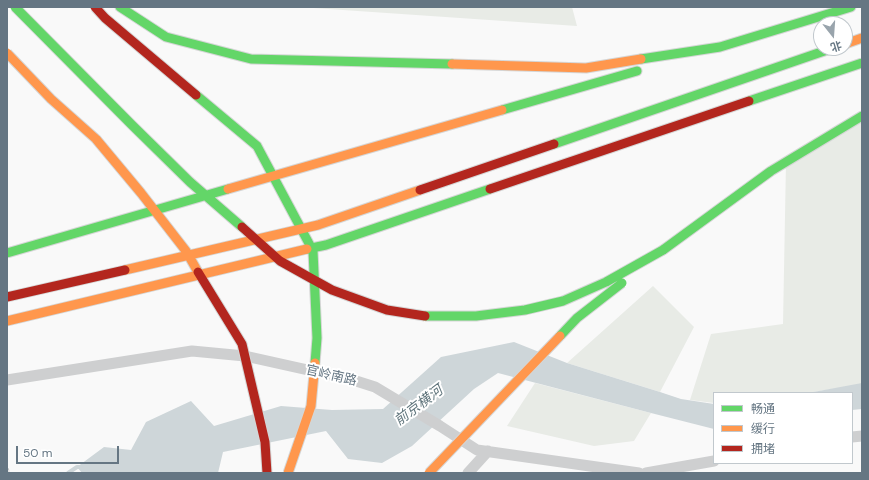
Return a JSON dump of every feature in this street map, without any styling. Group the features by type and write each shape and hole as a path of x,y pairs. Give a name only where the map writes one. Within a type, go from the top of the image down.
{"highway":[{"path":"15,7 190,182 280,261 332,290 387,310 428,317 483,315 525,310 563,301 606,282 663,250"},
{"path":"96,7 105,18 256,146 313,251 317,338 311,406 288,473"},
{"path":"120,7 166,37 251,59 586,68 720,47"},
{"path":"7,253 649,68 851,7"},
{"path":"7,53 51,98 96,139 141,193 186,251 242,344 265,442 267,473"},
{"path":"7,297 318,225 813,55"},
{"path":"7,321 326,245 862,63"},
{"path":"429,473 577,318 663,250 771,171 862,116"}],"street":[{"name":"官岭南路","path":"7,380 192,351 245,356 353,380 375,387 478,450 639,473"},
{"path":"468,473 488,452"},
{"path":"646,473 713,461"}],"shaded area":[{"path":"299,7 572,7 577,26"},
{"path":"862,117 862,384 814,392 713,392 713,403 690,400 711,334 783,324 786,162"},
{"path":"653,286 694,327 660,392 567,363"},
{"path":"535,383 651,413 634,441 594,446 507,426"}],"water":[{"path":"514,342 567,363 681,399 713,404 713,429 498,373 474,389 412,446 382,463 348,459 326,431 223,452 218,473 82,473 77,467 104,447 131,450 146,422 191,401 214,426 281,406 332,410 383,409 441,357"},
{"path":"862,383 862,409 853,410 853,392 813,392"}],"waterway":[{"name":"前京横河","path":"68,473 77,467 81,467"}],"traffic: fast":[{"path":"15,7 190,182 242,227"},
{"path":"120,7 166,37 251,59 452,64"},
{"path":"641,59 720,47 851,7"},
{"path":"554,144 813,55"},
{"path":"749,101 862,63"},
{"path":"502,110 637,71"},
{"path":"196,95 257,146 313,251 317,338 315,363"},
{"path":"663,250 771,171 862,116"},
{"path":"7,253 228,189"},
{"path":"307,249 326,245 490,189"},
{"path":"425,316 476,316 525,310 563,301 606,282 663,250"},
{"path":"560,336 577,318 622,283"}],"traffic: slow":[{"path":"853,41 862,38"},
{"path":"7,53 51,99 96,139 141,193 186,251 198,272"},
{"path":"452,64 586,68 641,59"},
{"path":"228,189 502,110"},
{"path":"125,270 318,225 420,190"},
{"path":"7,321 307,249"},
{"path":"429,473 560,336"},
{"path":"288,473 311,406 315,363"}],"traffic: jam":[{"path":"95,7 105,18 196,95"},
{"path":"490,189 749,101"},
{"path":"420,190 554,144"},
{"path":"242,227 280,261 332,290 387,310 425,316"},
{"path":"7,297 125,270"},
{"path":"198,272 242,344 265,442 267,473"}]}
